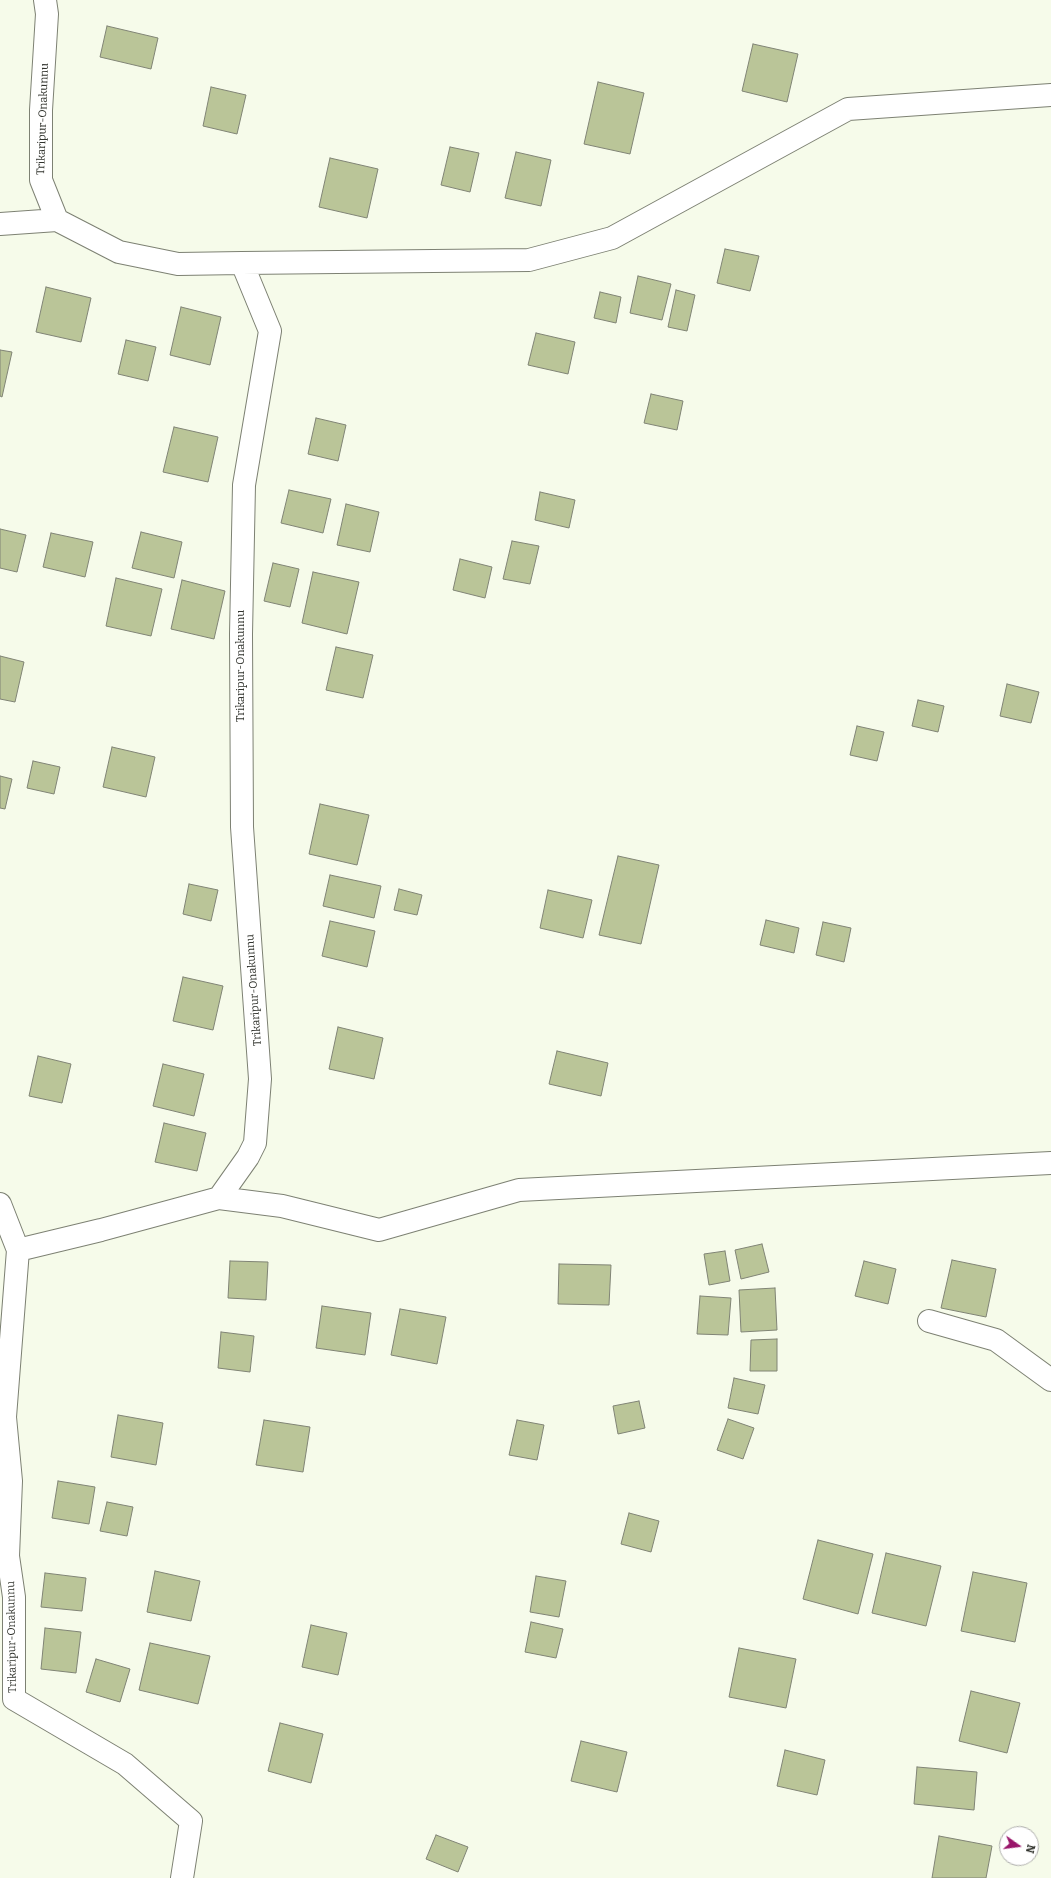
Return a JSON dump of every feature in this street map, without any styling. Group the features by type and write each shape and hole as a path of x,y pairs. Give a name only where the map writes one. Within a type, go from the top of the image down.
{"street":[{"name":"Trikaripur-Onakunnu","path":"45,0 47,14 41,110 41,180 57,220"},
{"path":"0,224 57,220 119,252 178,264 529,260 612,238 848,109 1051,95"},
{"name":"Trikaripur-Onakunnu","path":"219,1198 248,1157 255,1143 260,1079 242,827 241,634 244,486 270,331 242,263"},
{"path":"0,1204 18,1250 219,1198 282,1206 378,1230 519,1190 1051,1163"},
{"name":"Trikaripur-Onakunnu","path":"18,1250 5,1417 8,1556 14,1597 14,1699 125,1764 191,1821 182,1878"},
{"path":"929,1320 996,1340 1051,1380"}],"building":[{"path":"107,26 158,38 151,69 100,57"},
{"path":"753,44 798,54 787,102 742,91"},
{"path":"598,82 644,93 630,154 584,144"},
{"path":"211,87 246,95 237,134 203,126"},
{"path":"450,147 479,153 470,192 441,185"},
{"path":"516,152 551,160 541,206 505,198"},
{"path":"330,158 378,169 367,218 319,207"},
{"path":"725,249 759,256 750,291 717,283"},
{"path":"638,276 671,284 662,320 630,313"},
{"path":"46,287 91,298 81,342 36,332"},
{"path":"676,290 695,295 687,331 668,327"},
{"path":"600,292 621,297 616,323 594,318"},
{"path":"181,307 221,317 210,365 170,355"},
{"path":"536,333 575,342 568,374 528,365"},
{"path":"126,340 156,347 148,381 118,374"},
{"path":"0,350 12,352 2,397 0,396"},
{"path":"651,394 683,401 677,430 644,423"},
{"path":"316,418 346,425 338,461 308,454"},
{"path":"174,427 218,437 208,482 163,472"},
{"path":"289,490 331,499 323,533 281,523"},
{"path":"540,492 575,500 569,528 535,520"},
{"path":"346,504 379,512 370,552 337,545"},
{"path":"0,529 26,535 17,572 0,568"},
{"path":"141,532 182,542 174,578 132,568"},
{"path":"51,533 93,542 85,577 43,567"},
{"path":"512,541 539,546 530,584 503,579"},
{"path":"460,559 492,567 485,598 453,590"},
{"path":"273,563 299,569 290,607 264,601"},
{"path":"313,572 359,582 347,634 302,623"},
{"path":"116,578 162,589 151,636 106,626"},
{"path":"182,580 225,591 214,639 171,629"},
{"path":"336,647 373,655 363,698 326,690"},
{"path":"0,656 24,662 15,702 0,699"},
{"path":"1007,684 1039,692 1031,723 1000,716"},
{"path":"918,700 944,706 938,732 912,726"},
{"path":"857,726 884,732 877,761 850,755"},
{"path":"112,747 155,757 146,797 103,787"},
{"path":"33,761 60,767 54,794 27,788"},
{"path":"0,776 12,779 5,809 0,808"},
{"path":"320,804 369,815 357,865 309,854"},
{"path":"618,856 659,865 641,944 599,935"},
{"path":"330,875 381,886 374,918 323,906"},
{"path":"189,884 218,890 211,921 183,914"},
{"path":"399,889 422,895 417,915 394,910"},
{"path":"548,890 592,900 583,938 540,928"},
{"path":"766,920 799,928 794,953 760,945"},
{"path":"330,921 375,931 367,967 322,956"},
{"path":"823,922 851,928 844,962 816,955"},
{"path":"183,977 223,986 213,1030 173,1021"},
{"path":"338,1027 383,1038 374,1079 329,1069"},
{"path":"557,1051 608,1063 601,1096 549,1084"},
{"path":"38,1056 71,1064 62,1103 29,1096"},
{"path":"163,1064 204,1074 194,1116 153,1106"},
{"path":"164,1123 206,1133 197,1171 155,1162"},
{"path":"762,1244 769,1272 741,1279 735,1250"},
{"path":"725,1251 730,1281 709,1285 704,1254"},
{"path":"952,1260 996,1269 986,1317 941,1308"},
{"path":"230,1261 268,1262 266,1300 228,1298"},
{"path":"864,1261 896,1269 888,1304 855,1296"},
{"path":"559,1264 611,1265 609,1305 558,1304"},
{"path":"775,1288 777,1330 741,1332 739,1290"},
{"path":"700,1296 731,1298 728,1335 697,1334"},
{"path":"322,1306 371,1313 365,1355 316,1348"},
{"path":"400,1309 446,1317 437,1364 391,1355"},
{"path":"221,1332 254,1336 250,1372 218,1368"},
{"path":"777,1339 777,1371 750,1371 751,1340"},
{"path":"734,1378 765,1385 758,1414 728,1408"},
{"path":"639,1401 645,1428 618,1434 613,1406"},
{"path":"118,1415 163,1423 156,1465 111,1457"},
{"path":"728,1419 754,1428 743,1459 717,1450"},
{"path":"264,1420 310,1427 303,1472 256,1465"},
{"path":"517,1420 544,1425 537,1460 509,1455"},
{"path":"58,1481 95,1487 89,1524 52,1518"},
{"path":"107,1502 133,1507 127,1536 100,1531"},
{"path":"629,1513 659,1521 651,1552 621,1544"},
{"path":"818,1540 873,1554 858,1614 803,1599"},
{"path":"886,1553 941,1566 926,1626 872,1613"},
{"path":"155,1571 200,1581 191,1621 147,1612"},
{"path":"973,1572 1027,1583 1015,1642 961,1631"},
{"path":"45,1573 86,1578 82,1611 41,1607"},
{"path":"536,1576 566,1581 559,1617 530,1612"},
{"path":"531,1622 563,1629 556,1658 525,1652"},
{"path":"311,1625 347,1633 338,1675 302,1667"},
{"path":"45,1628 81,1632 76,1673 41,1669"},
{"path":"150,1643 210,1656 198,1704 139,1690"},
{"path":"739,1648 796,1659 786,1708 729,1697"},
{"path":"96,1659 130,1669 120,1702 86,1692"},
{"path":"971,1691 1020,1703 1007,1753 959,1741"},
{"path":"280,1723 323,1734 311,1783 268,1771"},
{"path":"581,1741 627,1752 617,1792 571,1781"},
{"path":"785,1750 825,1760 817,1795 777,1786"},
{"path":"917,1767 977,1772 974,1810 914,1804"},
{"path":"436,1835 468,1847 458,1872 426,1859"},
{"path":"939,1836 992,1846 986,1878 932,1878"}]}
